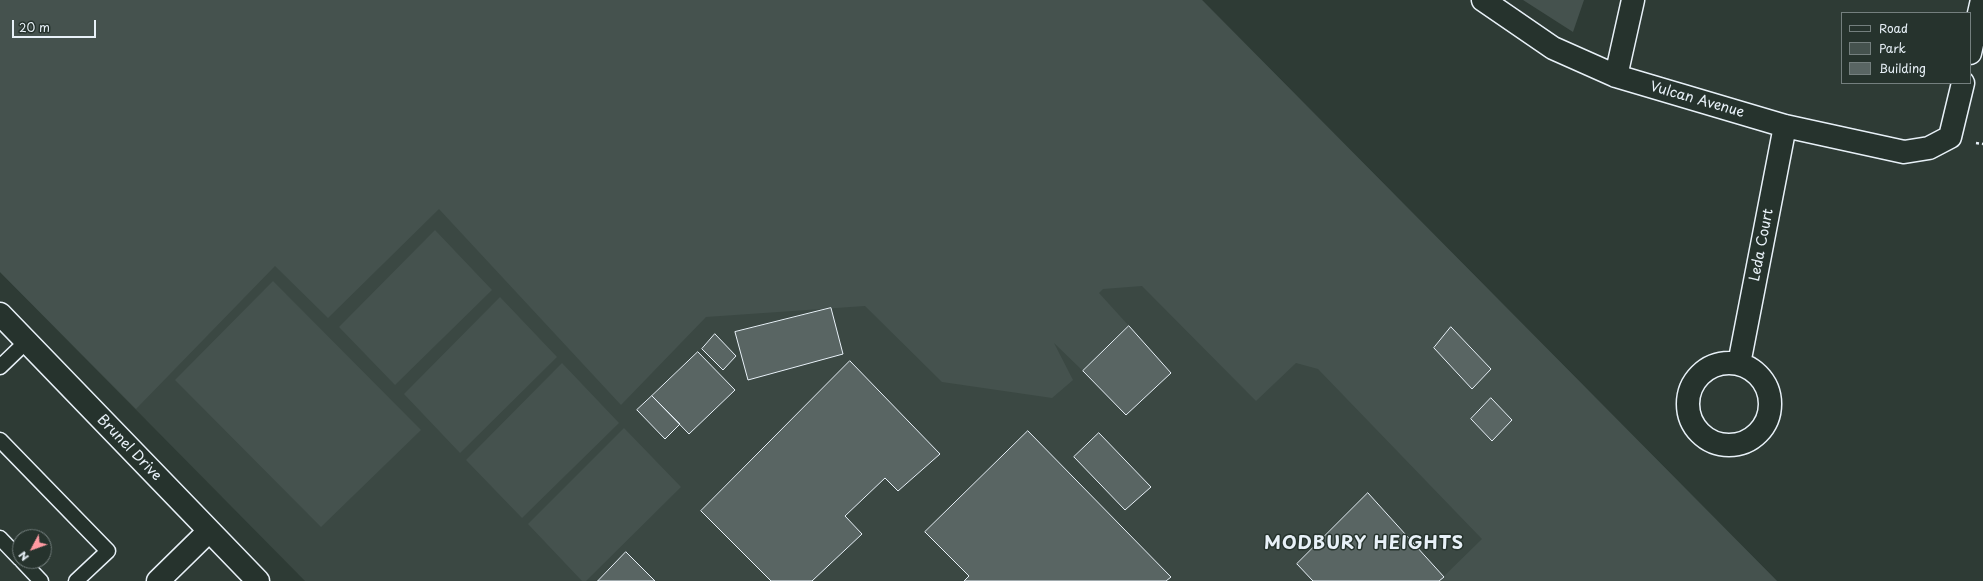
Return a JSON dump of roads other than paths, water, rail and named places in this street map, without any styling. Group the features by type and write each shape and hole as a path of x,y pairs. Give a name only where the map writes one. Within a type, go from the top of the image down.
{"street":[{"name":"Vulcan Avenue","path":"1483,0 1553,48 1616,76 1785,126 1904,152 1929,148 1950,137 1963,84"},
{"path":"1616,76 1633,0"},
{"path":"1971,49 1982,0"},
{"name":"Leda Court","path":"1739,364 1785,126"},
{"name":"Brunel Drive","path":"0,314 258,581"},
{"path":"158,581 209,531"}],"lane":[{"path":"0,367 26,342"},
{"path":"0,440 108,551 76,581"},
{"path":"0,538 12,551"},
{"path":"30,569 41,581"}],"district":[{"name":"MODBURY HEIGHTS","path":"1364,544"}]}
